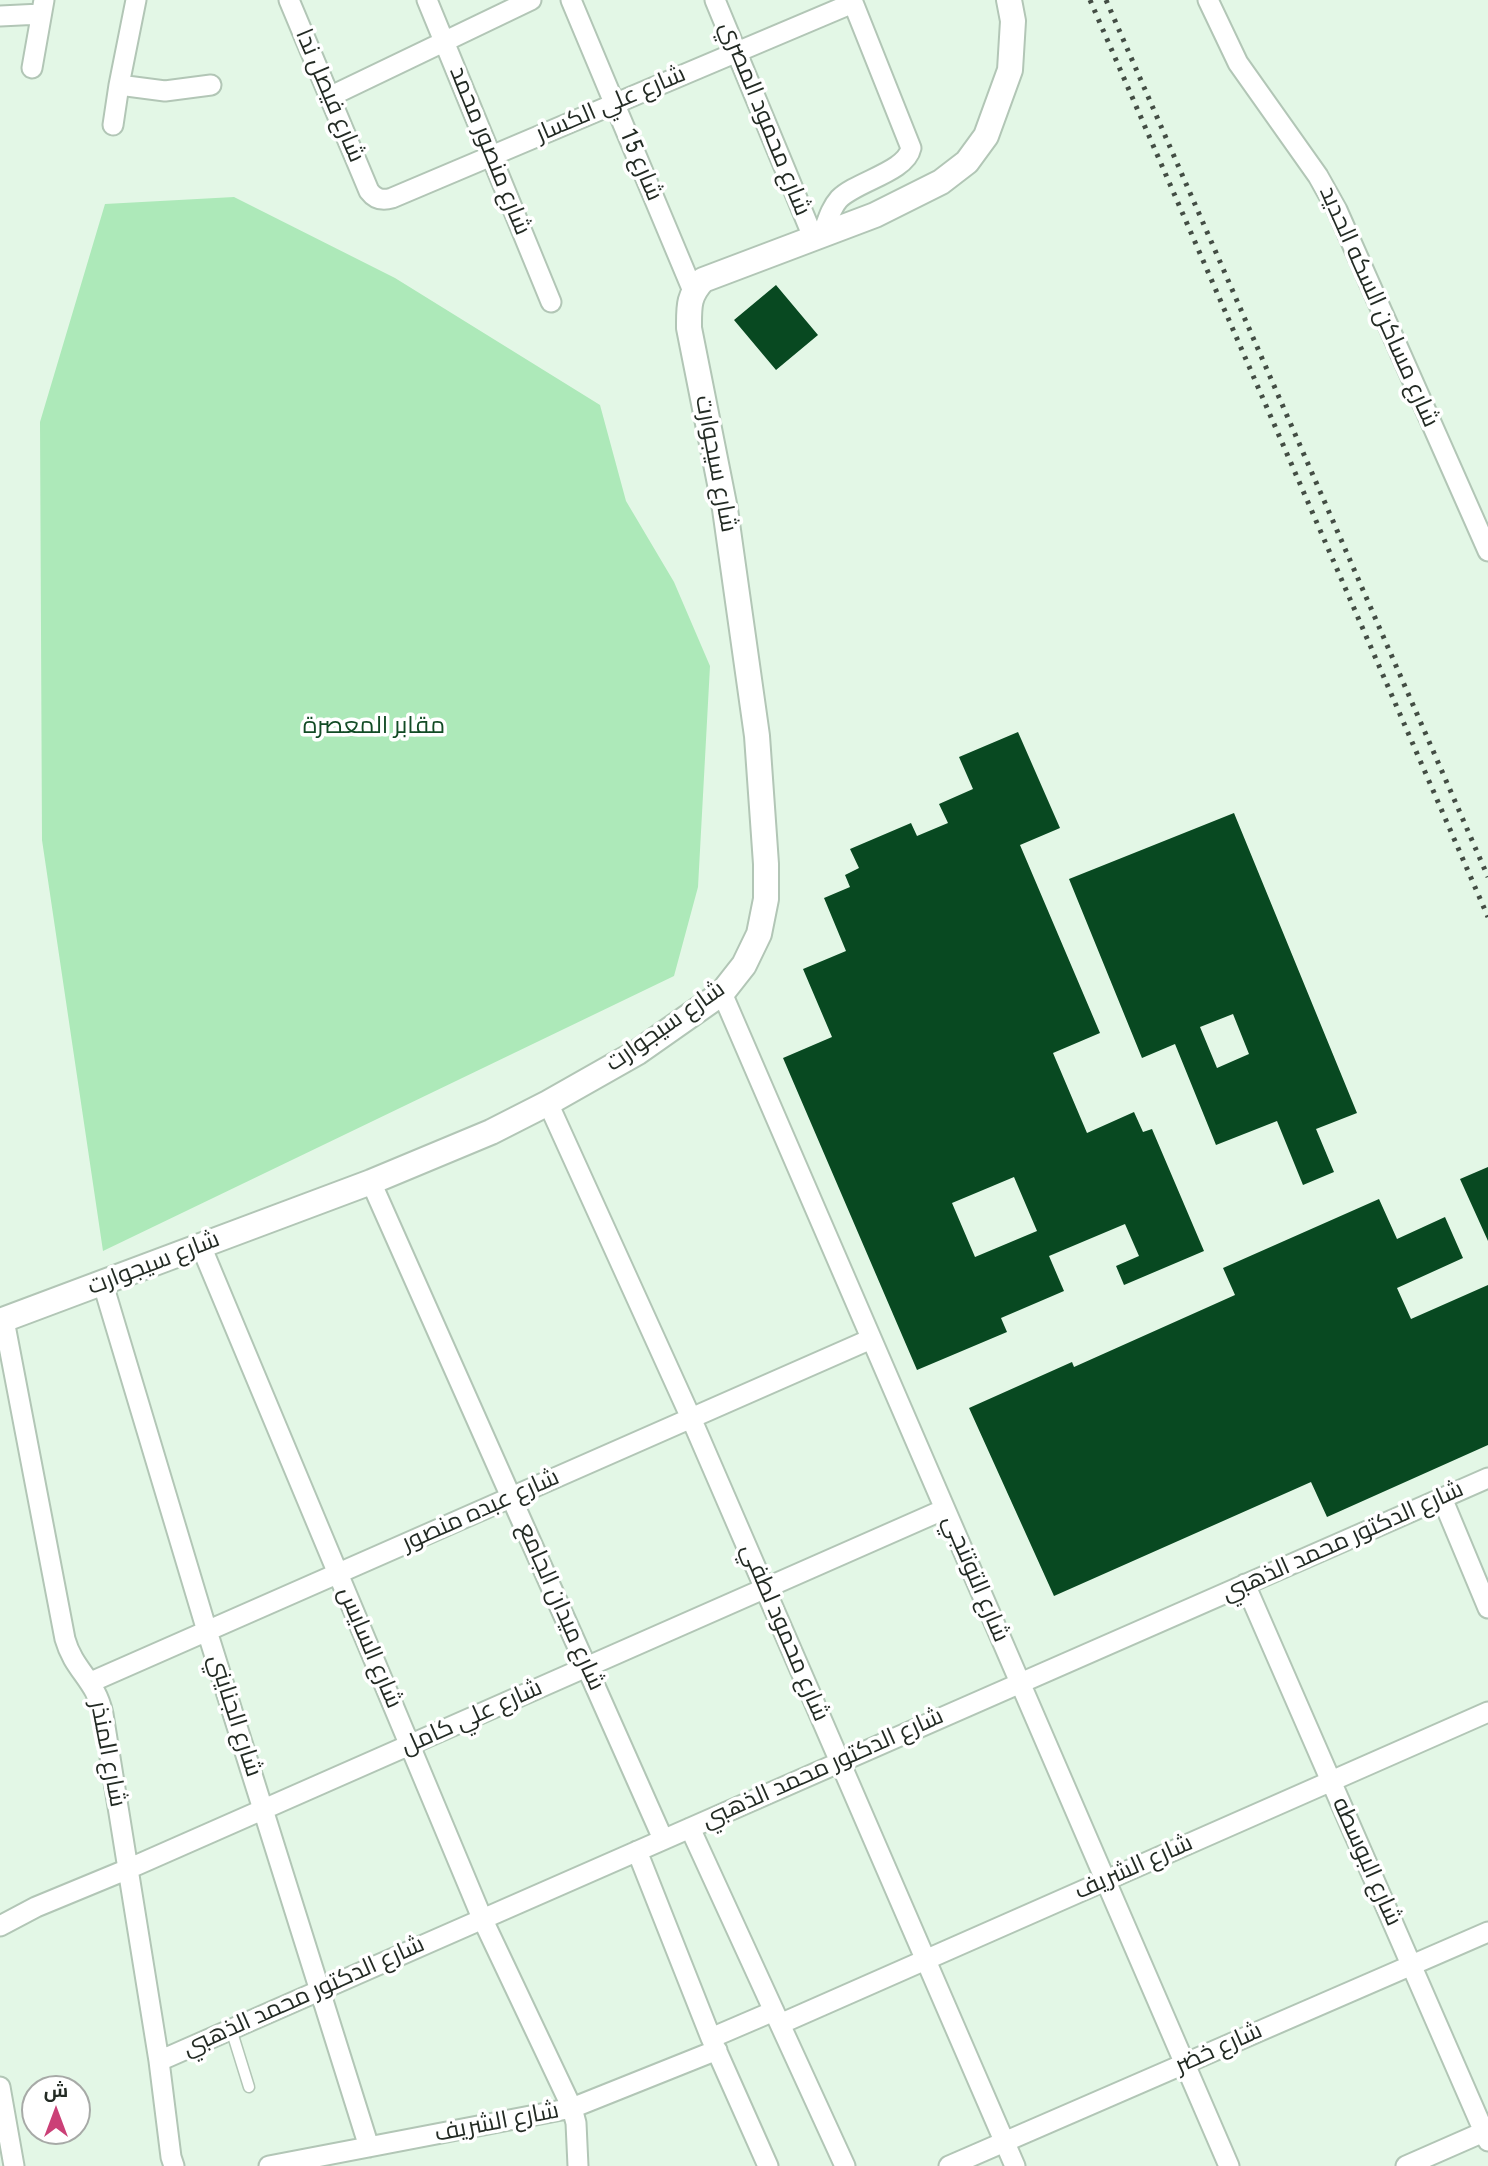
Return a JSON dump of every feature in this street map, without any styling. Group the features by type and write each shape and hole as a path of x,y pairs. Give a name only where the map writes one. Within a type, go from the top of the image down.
{"street":[{"path":"113,125 136,0"},
{"name":"شارع فيصل ندا","path":"289,0 369,191"},
{"name":"شارع منصور محمد","path":"427,0 551,302"},
{"path":"329,97 531,0"},
{"name":"شارع 15","path":"571,0 693,291"},
{"name":"شارع محمود المصري","path":"715,0 817,236"},
{"path":"693,291 703,280 875,215 941,182 967,162 986,136 1010,70 1013,22 1009,0"},
{"name":"شارع مساكن السكه الحديد","path":"1208,0 1238,63 1318,176 1337,210 1488,551"},
{"path":"817,236 839,200 851,189 900,164 909,155 911,148 853,2"},
{"name":"شارع علي الكسار","path":"369,191 377,198 387,200 853,2"},
{"path":"0,16 42,7 32,68"},
{"path":"119,85 165,90 211,85"},
{"name":"شارع سيجوارت","path":"2,1321 371,1182 491,1132 638,1052 722,993 744,965 759,934 766,899 757,736 725,509 690,328 693,291"},
{"name":"شارع التوتنجي","path":"722,993 1229,2166"},
{"name":"شارع محمود لطفي","path":"548,1103 691,1419 1015,2166"},
{"name":"شارع ميدان الجامع","path":"371,1182 663,1839"},
{"name":"شارع السايس","path":"201,1246 482,1918 572,2108 576,2123 578,2166"},
{"name":"شارع الجنايني","path":"103,1284 207,1631 369,2147"},
{"name":"شارع المنذر","path":"2,1321 65,1639 75,1664 97,1692 103,1714 173,2162"},
{"name":"شارع عبده منصور","path":"91,1682 871,1339"},
{"name":"شارع الدكتور محمد الذهبي","path":"159,2061 1488,1478"},
{"path":"1442,1499 1488,1608"},
{"name":"شارع علي كامل","path":"0,1926 36,1907 264,1810 945,1509"},
{"name":"شارع البوسطه","path":"1245,1584 1487,2134"},
{"name":"شارع الشريف","path":"269,2166 572,2108 714,2044 926,1960 1488,1712"},
{"path":"690,1828 845,2166"},
{"path":"636,1851 714,2044 768,2166"},
{"name":"شارع خضر","path":"949,2166 1488,1931"},
{"path":"0,2088 14,2166"},
{"path":"1406,2166 1487,2134"}],"lane":[{"path":"231,2029 249,2087"}],"green space":[{"name":"مقابر المعصرة","path":"234,197 395,278 600,405 626,501 674,582 710,666 698,887 674,976 103,1251 42,840 40,422 105,204"}],"building":[{"path":"776,285 818,335 776,370 734,320"},
{"path":"1018,732 1060,828 1020,845 1100,1033 1053,1053 1087,1133 1134,1112 1143,1132 1152,1129 1204,1251 1124,1285 1116,1266 1139,1256 1125,1224 1049,1256 1064,1291 1001,1318 1007,1332 917,1370 783,1058 832,1037 803,969 846,951 824,898 850,887 845,875 859,868 850,849 911,823 917,836 948,823 939,804 973,789 959,757","holes":["1014,1177 1037,1231 975,1257 952,1203"]},
{"path":"1234,813 1357,1113 1316,1129 1334,1172 1303,1185 1277,1121 1216,1145 1175,1044 1142,1058 1069,879","holes":["1233,1014 1249,1054 1217,1068 1200,1027"]},
{"path":"1488,1167 1488,1241 1460,1179"},
{"path":"1379,1199 1397,1239 1445,1217 1463,1258 1397,1288 1411,1319 1488,1285 1488,1445 1327,1517 1311,1482 1054,1596 969,1408 1072,1362 1074,1367 1235,1295 1223,1268"}],"railway":[{"path":"1090,0 1488,917"},
{"path":"1106,0 1488,877"}]}
